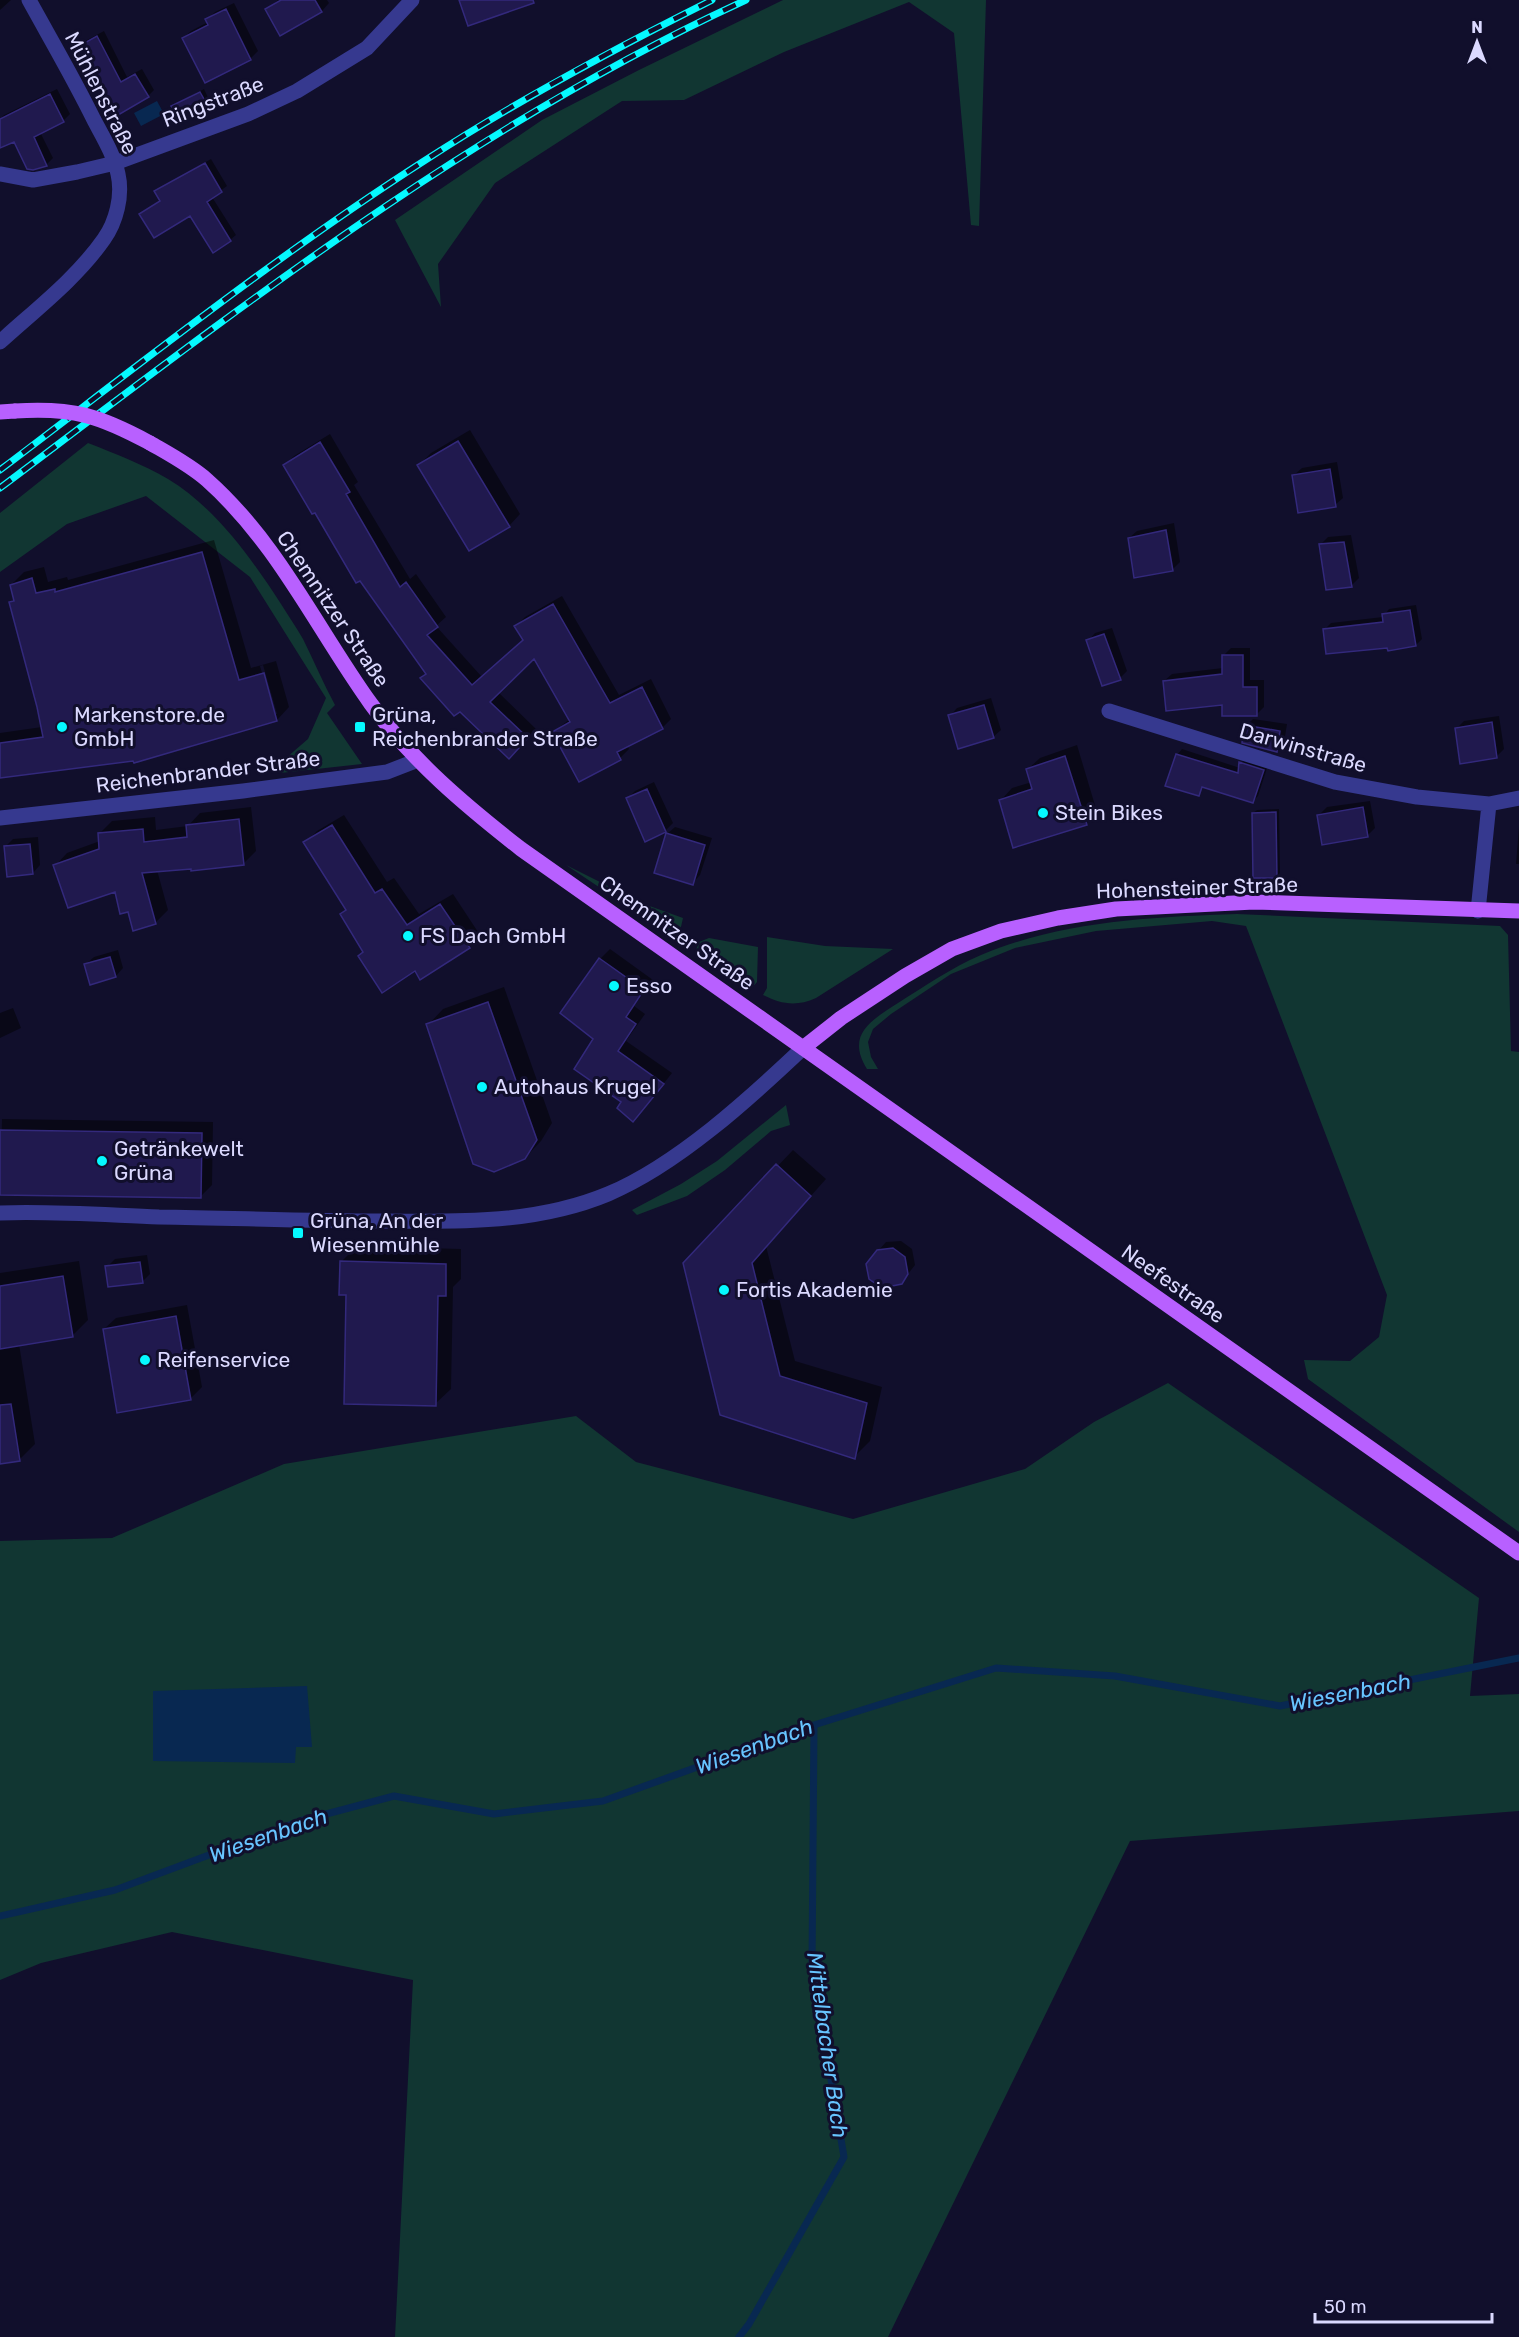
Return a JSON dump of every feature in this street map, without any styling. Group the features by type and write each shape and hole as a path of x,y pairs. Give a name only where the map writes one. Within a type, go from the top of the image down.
{"main road":[{"name":"Chemnitzer Straße","path":"8,412 69,410 117,425 206,479 261,538 371,704 418,760 472,811 521,849 803,1048"},
{"name":"Hohensteiner Straße","path":"803,1048 841,1018 886,988 952,950 1001,931 1058,918 1116,909 1254,902 1519,911"},
{"name":"Neefestraße","path":"803,1048 1519,1553"}],"street":[{"name":"Mühlenstraße","path":"0,342 83,265 105,238 117,208 119,183 115,163 78,88 29,0"},
{"name":"Ringstraße","path":"0,174 33,180 115,163 248,114 297,91 367,48 412,0"},
{"name":"Darwinstraße","path":"1109,711 1335,782 1417,797 1489,804 1519,798"},
{"name":"Reichenbrander Straße","path":"0,818 243,791 387,772 418,760"},
{"path":"1478,911 1489,804"},
{"path":"0,1213 458,1222 502,1219 556,1210 609,1194 671,1159 757,1092 803,1048"}],"green space":[{"path":"783,0 986,0 979,226 971,225 954,33 909,2 784,52 684,100 622,101 495,183 438,264 441,307 395,220 542,120"},
{"path":"88,443 168,479 202,504 231,535 257,569 303,639 335,705 327,713 362,764 280,773 279,764 308,739 326,698 250,577 146,496 67,524 0,572 0,513"},
{"path":"566,865 644,904 683,918 678,940"},
{"path":"1237,914 1500,926 1508,935 1511,1051 1519,1052 1519,1532 1308,1379 1304,1360 1350,1361 1379,1337 1387,1295 1246,926 1212,921 1096,931 1015,948 951,974 891,1014 873,1029 868,1042 871,1057 878,1069 867,1069 861,1057 860,1038 864,1030 878,1016 938,978 981,955 1011,944 1074,928 1139,919"},
{"path":"767,937 825,946 893,949 816,998 802,1003 789,1003 776,1001 763,995 767,988"},
{"path":"709,938 758,947 757,982 751,989 696,950 699,942"},
{"path":"786,1105 790,1125 771,1131 725,1170 687,1196 637,1215 632,1210 681,1184 717,1161"},
{"path":"1168,1383 1479,1598 1470,1696 1519,1694 1519,1811 1130,1841 888,2337 395,2337 413,1980 172,1932 41,1963 0,1980 0,1541 112,1538 284,1464 576,1416 636,1462 853,1519 1025,1469 1094,1422"}],"water":[{"path":"157,101 164,114 141,126 134,113"},
{"path":"307,1686 312,1747 296,1747 295,1763 153,1761 153,1691"}],"building":[{"path":"281,0 315,0 322,12 280,36 265,9"},
{"path":"459,0 533,0 534,3 468,26"},
{"path":"226,9 251,60 205,83 182,38 208,25 205,19"},
{"path":"97,36 121,82 135,74 149,97 113,118 79,46"},
{"path":"200,92 209,108 180,122 171,106"},
{"path":"50,94 64,122 34,137 47,166 33,170 27,169 14,142 0,148 0,119"},
{"path":"205,163 222,192 207,202 231,241 213,253 190,216 154,238 139,214 160,201 154,191"},
{"path":"458,441 510,527 469,551 417,465"},
{"path":"320,442 350,492 346,494 400,587 406,582 438,627 427,635 472,685 523,640 514,626 553,604 610,703 642,687 663,729 617,752 621,760 579,782 552,732 570,722 534,659 490,702 528,738 509,759 460,712 454,716 420,678 426,674 360,581 356,583 315,513 312,514 283,465"},
{"path":"1330,469 1336,507 1298,513 1292,475"},
{"path":"1166,530 1173,571 1134,578 1128,538"},
{"path":"1344,542 1352,587 1326,590 1319,544"},
{"path":"202,552 239,680 264,673 277,721 134,763 133,761 0,778 0,743 43,737 9,602 14,601 10,585 32,578 36,593 55,589 55,592"},
{"path":"1410,610 1416,646 1388,651 1387,648 1326,654 1323,629 1383,622 1382,614"},
{"path":"1104,634 1121,680 1102,686 1086,640"},
{"path":"1222,655 1243,655 1243,687 1257,687 1257,716 1222,716 1222,705 1166,711 1163,681 1222,674"},
{"path":"984,705 994,738 958,749 948,715"},
{"path":"1492,722 1497,758 1460,764 1455,728"},
{"path":"1244,725 1280,731 1277,752 1242,743"},
{"path":"1176,754 1238,773 1239,762 1264,770 1253,803 1202,787 1199,796 1165,786"},
{"path":"1065,756 1087,825 1013,848 999,800 1032,789 1026,769"},
{"path":"647,789 666,832 645,842 626,798"},
{"path":"1363,807 1368,837 1322,845 1317,815"},
{"path":"1276,812 1277,878 1253,878 1252,813"},
{"path":"239,819 244,865 191,871 191,869 142,873 156,924 133,931 128,912 120,914 115,892 68,908 53,865 99,849 98,833 143,829 144,842 187,837 186,825"},
{"name":"FS Dach GmbH","path":"332,825 375,893 382,889 407,925 440,904 470,948 420,980 415,971 382,993 358,956 363,952 340,914 346,910 303,842"},
{"path":"666,833 705,845 693,885 654,873"},
{"path":"30,844 33,874 7,877 4,846"},
{"path":"110,957 116,977 90,985 84,964"},
{"path":"599,958 644,990 626,1017 636,1024 618,1051 664,1084 633,1122 617,1108 621,1102 574,1069 593,1039 560,1013"},
{"path":"488,1002 537,1140 525,1159 494,1172 473,1164 426,1024"},
{"path":"0,1130 202,1133 201,1198 0,1195"},
{"name":"Fortis Akademie","path":"776,1164 811,1196 752,1263 780,1376 867,1403 855,1459 720,1415 683,1263"},
{"path":"893,1248 905,1257 908,1274 902,1284 882,1288 869,1279 866,1264 877,1250"},
{"path":"340,1261 446,1264 446,1296 438,1296 436,1406 344,1404 346,1295 339,1295"},
{"path":"140,1262 143,1283 108,1287 105,1266"},
{"path":"63,1276 73,1337 0,1349 0,1286"},
{"path":"176,1316 191,1400 117,1413 103,1329"},
{"path":"11,1404 20,1461 0,1464 0,1405"}],"waterway":[{"name":"Wiesenbach","path":"0,1916 115,1890 300,1821 394,1796 494,1814 603,1801 814,1725 996,1668 1115,1676 1280,1706 1519,1658"},
{"name":"Mittelbacher Bach","path":"739,2337 749,2324 844,2157 812,1966 814,1725"}],"railway":[{"path":"0,470 209,311 369,197 530,97 712,0"},
{"path":"0,488 269,288 453,162 548,104 645,50 746,0"}],"place":[{"name":"Markenstore.de GmbH","path":"62,727"},
{"name":"Grüna, Reichenbrander Straße","path":"360,727"},
{"name":"Stein Bikes","path":"1043,813"},
{"name":"FS Dach GmbH","path":"408,936"},
{"name":"Esso","path":"614,986"},
{"name":"Autohaus Krugel","path":"482,1087"},
{"name":"Getränkewelt Grüna","path":"102,1161"},
{"name":"Grüna, An der Wiesenmühle","path":"298,1233"},
{"name":"Fortis Akademie","path":"724,1290"},
{"name":"Reifenservice","path":"145,1360"}]}
